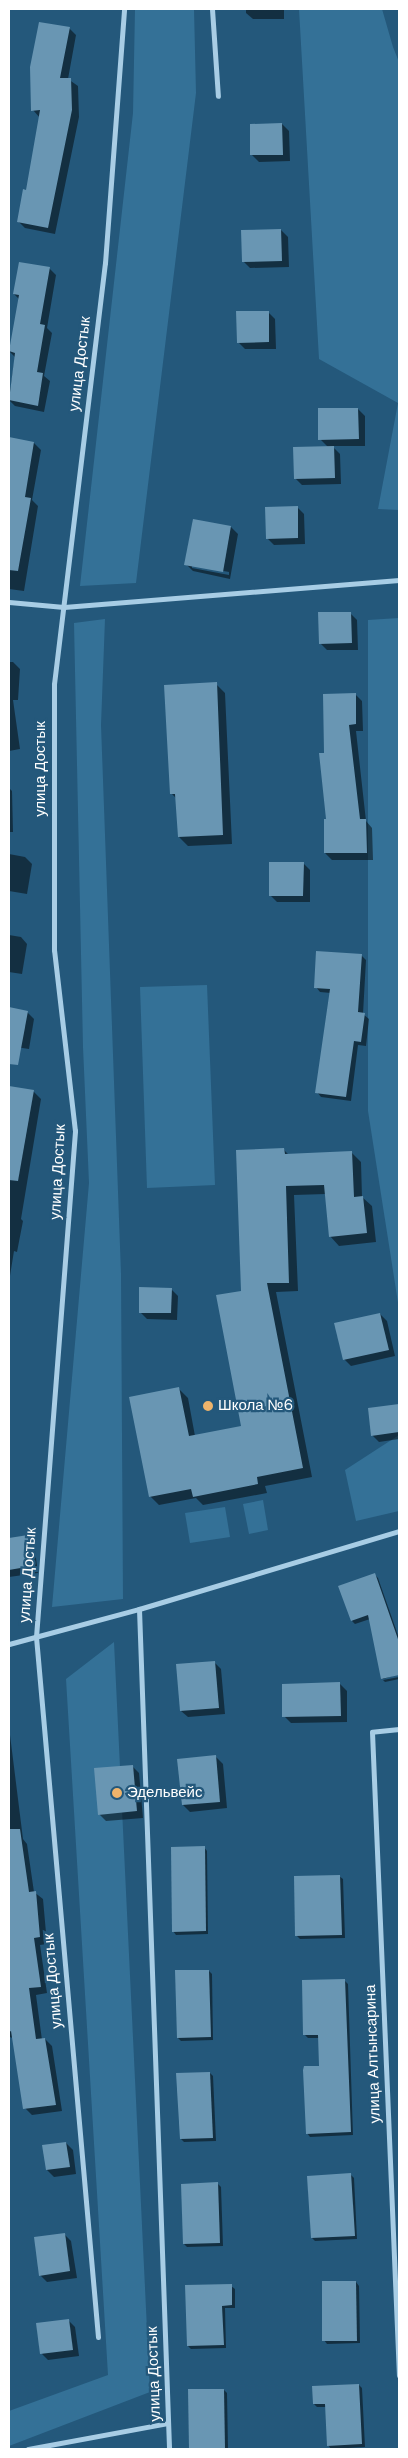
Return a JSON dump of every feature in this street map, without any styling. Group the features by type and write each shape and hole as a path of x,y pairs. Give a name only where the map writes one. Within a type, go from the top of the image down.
{"street":[{"name":"улица Достык","path":"98,2337 36,1637 75,1131 54,950 54,684 105,263 124,9"},
{"path":"212,9 218,96"},
{"path":"9,602 64,607 399,580"},
{"path":"9,1644 139,1609 399,1531"},
{"name":"улица Достык","path":"139,1609 169,2449"},
{"name":"улица Алтынсарина","path":"399,1729 372,1732 399,2375"},
{"path":"28,2449 168,2423"}],"shaded area":[{"path":"135,9 194,9 196,93 136,583 80,586 133,113"},
{"path":"299,9 382,9 399,62 399,510 378,509 398,403 319,359"},
{"path":"399,618 399,1309 368,1111 368,620"},
{"path":"105,619 101,725 121,1274 123,1599 52,1607 89,1183 83,1047 74,623"},
{"path":"207,985 215,1185 147,1188 140,987"},
{"path":"399,1435 399,1511 356,1521 345,1470"},
{"path":"263,1500 268,1530 249,1534 243,1504"},
{"path":"225,1507 230,1537 190,1543 185,1513"},
{"path":"114,1642 150,2392 9,2446 9,2411 108,2375 66,1679"}],"building":[{"path":"39,22 70,27 60,78 71,78 72,110 48,228 17,222 23,189 26,190 40,110 31,111 30,67"},
{"path":"282,123 283,155 250,155 250,124"},
{"path":"281,229 282,261 242,262 241,230"},
{"path":"19,262 50,267 40,324 45,325 37,372 43,373 38,406 9,400 15,353 9,351 19,295 13,294"},
{"path":"236,311 269,311 269,342 237,343"},
{"path":"318,408 358,408 359,439 318,440"},
{"path":"9,437 34,442 25,497 31,498 18,571 9,570"},
{"path":"334,446 335,478 294,479 293,447"},
{"path":"298,506 298,538 266,539 265,507"},
{"path":"193,519 231,526 223,572 184,565"},
{"path":"318,612 351,612 352,643 319,644"},
{"path":"217,682 223,835 178,837 175,794 170,794 164,685"},
{"path":"356,693 356,724 349,725 360,819 366,819 367,853 324,853 324,819 326,819 319,753 324,753 323,694"},
{"path":"269,862 304,862 303,896 269,896"},
{"path":"316,951 362,954 358,1012 365,1013 361,1042 354,1041 346,1097 315,1093 330,989 314,988"},
{"path":"9,1007 28,1011 18,1065 9,1064"},
{"path":"9,1086 34,1090 18,1181 9,1180"},
{"name":"Школа №6","path":"284,1148 285,1154 352,1151 354,1197 363,1196 367,1233 329,1237 324,1185 286,1186 289,1283 267,1283 303,1468 257,1477 258,1484 193,1497 191,1489 149,1497 129,1397 179,1387 189,1436 241,1426 216,1295 241,1291 236,1150"},
{"path":"139,1287 172,1288 171,1313 139,1313"},
{"path":"380,1313 389,1350 343,1360 334,1323"},
{"path":"399,1404 399,1432 371,1436 368,1408"},
{"path":"28,1535 32,1566 9,1570 9,1538"},
{"path":"375,1573 399,1642 399,1675 381,1679 368,1615 351,1621 338,1586"},
{"path":"215,1661 219,1708 180,1711 176,1664"},
{"path":"340,1682 341,1716 282,1717 282,1684"},
{"path":"216,1755 220,1802 182,1805 177,1759"},
{"path":"133,1765 137,1811 98,1815 94,1768"},
{"path":"9,1829 20,1829 29,1892 36,1891 40,1937 34,1938 41,1987 29,1988 36,2039 45,2038 56,2105 23,2109 11,2031 9,2032"},
{"path":"205,1846 206,1931 172,1932 171,1847"},
{"path":"340,1875 342,1935 295,1936 294,1876"},
{"path":"175,1970 209,1970 211,2037 177,2038"},
{"path":"345,1979 351,2132 306,2134 303,2070 304,2066 319,2066 318,2035 303,2035 302,1980"},
{"path":"210,2072 213,2138 180,2139 176,2073"},
{"path":"66,2142 70,2167 46,2170 42,2145"},
{"path":"351,2173 355,2236 311,2238 307,2176"},
{"path":"218,2182 220,2243 183,2244 181,2184"},
{"path":"65,2233 70,2271 39,2276 34,2237"},
{"path":"322,2281 356,2281 357,2341 322,2341"},
{"path":"232,2284 232,2305 222,2306 224,2345 187,2346 185,2285"},
{"path":"69,2319 73,2350 40,2354 36,2323"},
{"path":"359,2384 362,2444 327,2446 325,2404 313,2404 312,2386"},
{"path":"188,2389 224,2389 225,2449 189,2449"}],"place":[{"name":"Школа №6","path":"208,1406"},
{"name":"Эдельвейс","path":"117,1793"}]}
